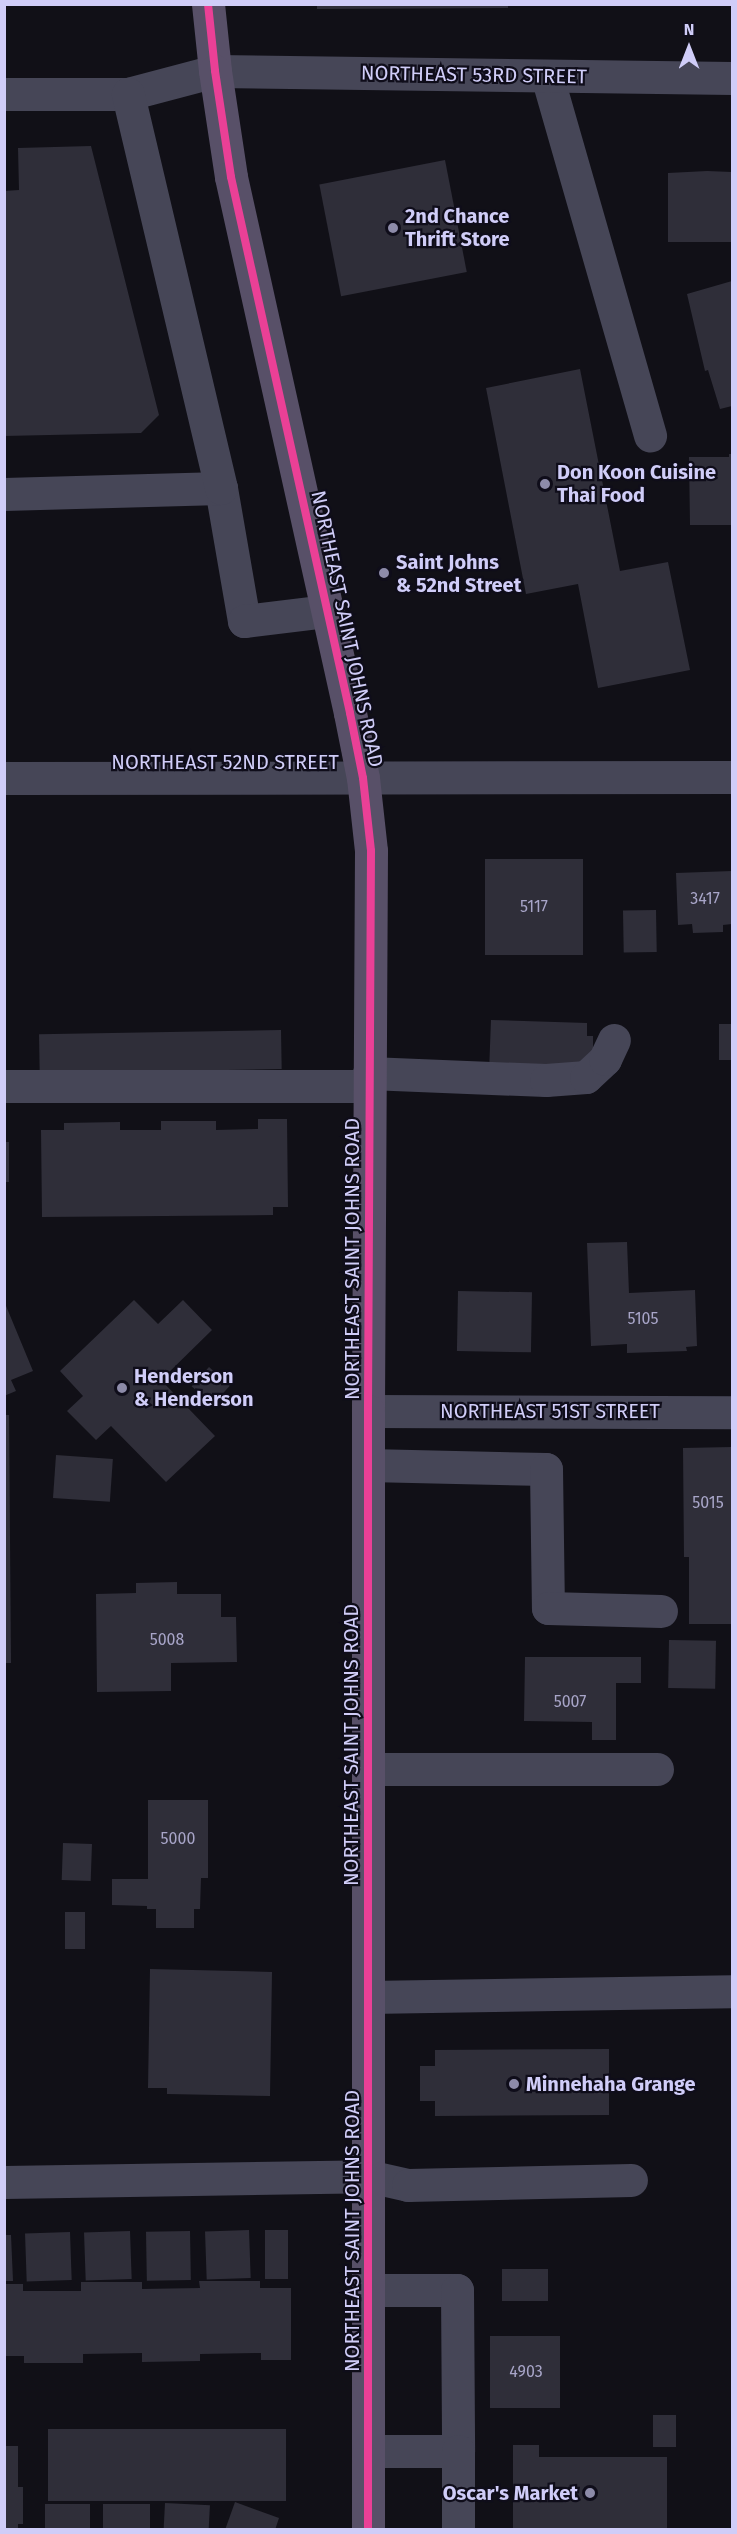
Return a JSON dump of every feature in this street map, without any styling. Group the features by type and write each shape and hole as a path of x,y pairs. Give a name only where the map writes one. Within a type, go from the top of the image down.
{"main road":[{"name":"NORTHEAST SAINT JOHNS ROAD","path":"208,4 214,71 231,177 363,778 371,851 368,1411 368,2529"}],"street":[{"name":"NORTHEAST 53RD STREET","path":"4,94 128,94 214,71 732,78"},
{"path":"547,76 650,436"},
{"path":"128,94 221,488 244,621 327,610"},
{"path":"4,494 221,488"},
{"name":"NORTHEAST 52ND STREET","path":"4,778 732,777"},
{"path":"4,1086 369,1079 546,1080 586,1077 605,1059 615,1040"},
{"name":"NORTHEAST 51ST STREET","path":"368,1411 732,1412"},
{"path":"368,1465 546,1469 548,1608 661,1611"},
{"path":"368,1769 657,1770"},
{"path":"368,1997 732,1991"},
{"path":"4,2182 368,2176 408,2185 631,2180"},
{"path":"368,2290 457,2290 458,2529"},
{"path":"368,2451 458,2451"}],"building":[{"path":"317,4 508,4 508,8 317,9"},
{"path":"91,146 159,415 141,433 4,436 4,191 19,190 18,148"},
{"name":"2nd Chance Thrift Store","path":"445,160 467,272 341,296 319,184"},
{"path":"732,172 732,242 668,242 668,173"},
{"path":"732,281 732,406 720,409 708,370 705,371 687,294"},
{"path":"580,369 620,571 668,562 690,670 598,688 578,584 526,594 486,388"},
{"path":"729,454 732,454 732,525 690,525 689,457 729,457"},
{"path":"485,859 583,859 583,955 485,955"},
{"path":"732,871 732,924 723,925 723,932 693,933 692,924 678,925 676,873"},
{"path":"656,910 657,952 624,953 623,911"},
{"path":"491,1020 587,1023 587,1036 593,1036 593,1059 588,1075 489,1072"},
{"path":"719,1024 732,1024 732,1060 719,1060"},
{"path":"281,1030 282,1069 40,1073 39,1034"},
{"path":"258,1119 287,1119 288,1207 273,1207 273,1215 42,1217 41,1130 64,1130 64,1123 120,1122 120,1130 161,1130 161,1121 216,1121 216,1130 258,1129"},
{"path":"4,1142 9,1142 9,1182 4,1182"},
{"path":"627,1242 629,1293 695,1290 697,1346 686,1347 687,1351 627,1353 627,1344 591,1346 587,1243"},
{"path":"458,1291 532,1292 531,1352 457,1351"},
{"name":"Henderson & Henderson","path":"134,1300 158,1324 183,1300 212,1330 161,1380 215,1436 166,1482 111,1426 96,1440 67,1411 83,1396 60,1371"},
{"path":"4,1301 33,1371 11,1380 16,1391 4,1396"},
{"path":"209,1367 230,1386 212,1405 192,1386"},
{"path":"4,1415 9,1415 11,1663 4,1663"},
{"path":"732,1447 732,1624 689,1624 689,1557 684,1557 683,1448"},
{"path":"56,1455 113,1459 110,1502 53,1498"},
{"path":"177,1582 177,1594 221,1594 221,1617 236,1617 237,1662 171,1663 171,1691 97,1692 96,1594 136,1593 136,1583"},
{"path":"669,1640 716,1641 715,1689 668,1688"},
{"path":"525,1657 641,1657 641,1683 616,1683 616,1740 592,1740 592,1722 524,1721"},
{"path":"148,1800 208,1800 208,1878 201,1878 200,1909 194,1909 194,1928 156,1928 156,1909 147,1909 147,1906 112,1905 112,1879 148,1879"},
{"path":"63,1843 92,1844 91,1881 62,1880"},
{"path":"65,1912 85,1912 85,1949 65,1949"},
{"path":"150,1969 272,1972 270,2096 167,2094 167,2088 148,2088"},
{"name":"Minnehaha Grange","path":"609,2049 609,2115 435,2116 435,2101 420,2101 420,2066 435,2066 435,2050"},
{"path":"249,2230 251,2278 207,2280 205,2232"},
{"path":"265,2230 288,2230 288,2279 265,2279"},
{"path":"130,2231 132,2279 86,2281 84,2233"},
{"path":"190,2231 191,2280 147,2281 146,2232"},
{"path":"70,2232 72,2280 27,2282 25,2234"},
{"path":"4,2235 11,2235 13,2281 4,2281"},
{"path":"502,2269 548,2269 548,2301 502,2301"},
{"path":"199,2281 260,2281 260,2288 291,2288 291,2360 261,2360 261,2353 200,2354 200,2361 142,2362 142,2353 83,2354 83,2363 24,2363 24,2356 4,2356 4,2284 23,2284 23,2291 81,2291 81,2282 142,2282 142,2289 200,2288"},
{"path":"490,2336 560,2336 560,2408 490,2408"},
{"path":"653,2415 676,2415 676,2447 653,2447"},
{"path":"48,2429 286,2429 286,2501 48,2501"},
{"name":"Oscar's Market","path":"513,2445 539,2445 539,2457 667,2457 667,2530 513,2530"},
{"path":"4,2446 18,2446 18,2487 23,2487 23,2524 18,2524 18,2530 4,2530"},
{"path":"235,2502 279,2518 275,2530 225,2530"},
{"path":"165,2503 210,2505 209,2530 164,2530"},
{"path":"45,2504 90,2504 90,2530 45,2530"},
{"path":"103,2504 150,2504 150,2530 103,2530"}],"cycle path":[{"path":"208,4 215,71 231,177 350,713 363,778 371,851 368,1411 368,2530"}],"place":[{"name":"2nd Chance Thrift Store","path":"393,228"},
{"name":"Don Koon Cuisine Thai Food","path":"545,484"},
{"name":"Saint Johns & 52nd Street","path":"384,573"},
{"name":"Henderson & Henderson","path":"122,1388"},
{"name":"Minnehaha Grange","path":"514,2084"},
{"name":"Oscar's Market","path":"590,2493"}]}
